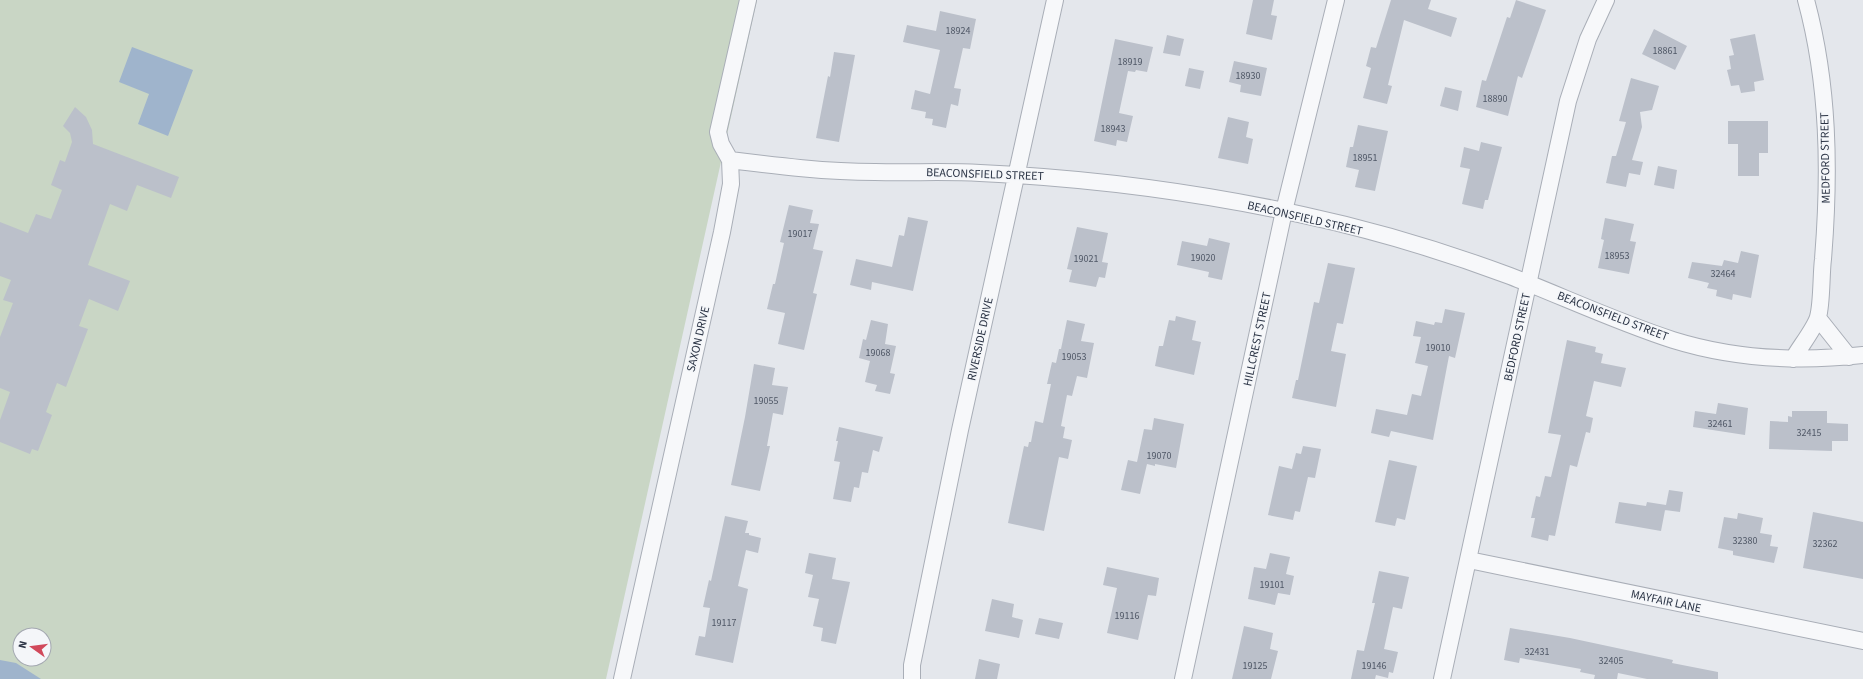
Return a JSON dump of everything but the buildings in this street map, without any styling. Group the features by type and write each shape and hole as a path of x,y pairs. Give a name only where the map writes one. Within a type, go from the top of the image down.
{"street":[{"name":"SAXON DRIVE","path":"622,679 722,232 731,184 730,160 721,144 718,132 748,0"},
{"name":"RIVERSIDE DRIVE","path":"912,679 912,665 960,430 1017,175 1054,0"},
{"name":"HILLCREST STREET","path":"1184,679 1284,211 1336,0"},
{"name":"BEDFORD STREET","path":"1442,679 1568,101 1588,39 1606,0"},
{"name":"MEDFORD STREET","path":"1793,359 1818,318 1827,200 1827,137 1817,46 1806,0"},
{"name":"BEACONSFIELD STREET","path":"730,160 826,170 972,172 1017,175 1128,185 1201,196 1284,211 1406,242 1465,260 1528,283 1645,330 1706,348 1742,354 1793,359 1856,356"},
{"path":"1818,318 1856,356"},
{"name":"MAYFAIR LANE","path":"1469,560 1863,641"}],"green space":[{"path":"0,0 757,0 606,679 0,679"}],"water":[{"path":"132,47 193,70 168,136 138,124 149,94 119,82"},
{"path":"0,660 12,662 12,667 22,667 41,679 0,679"}]}
